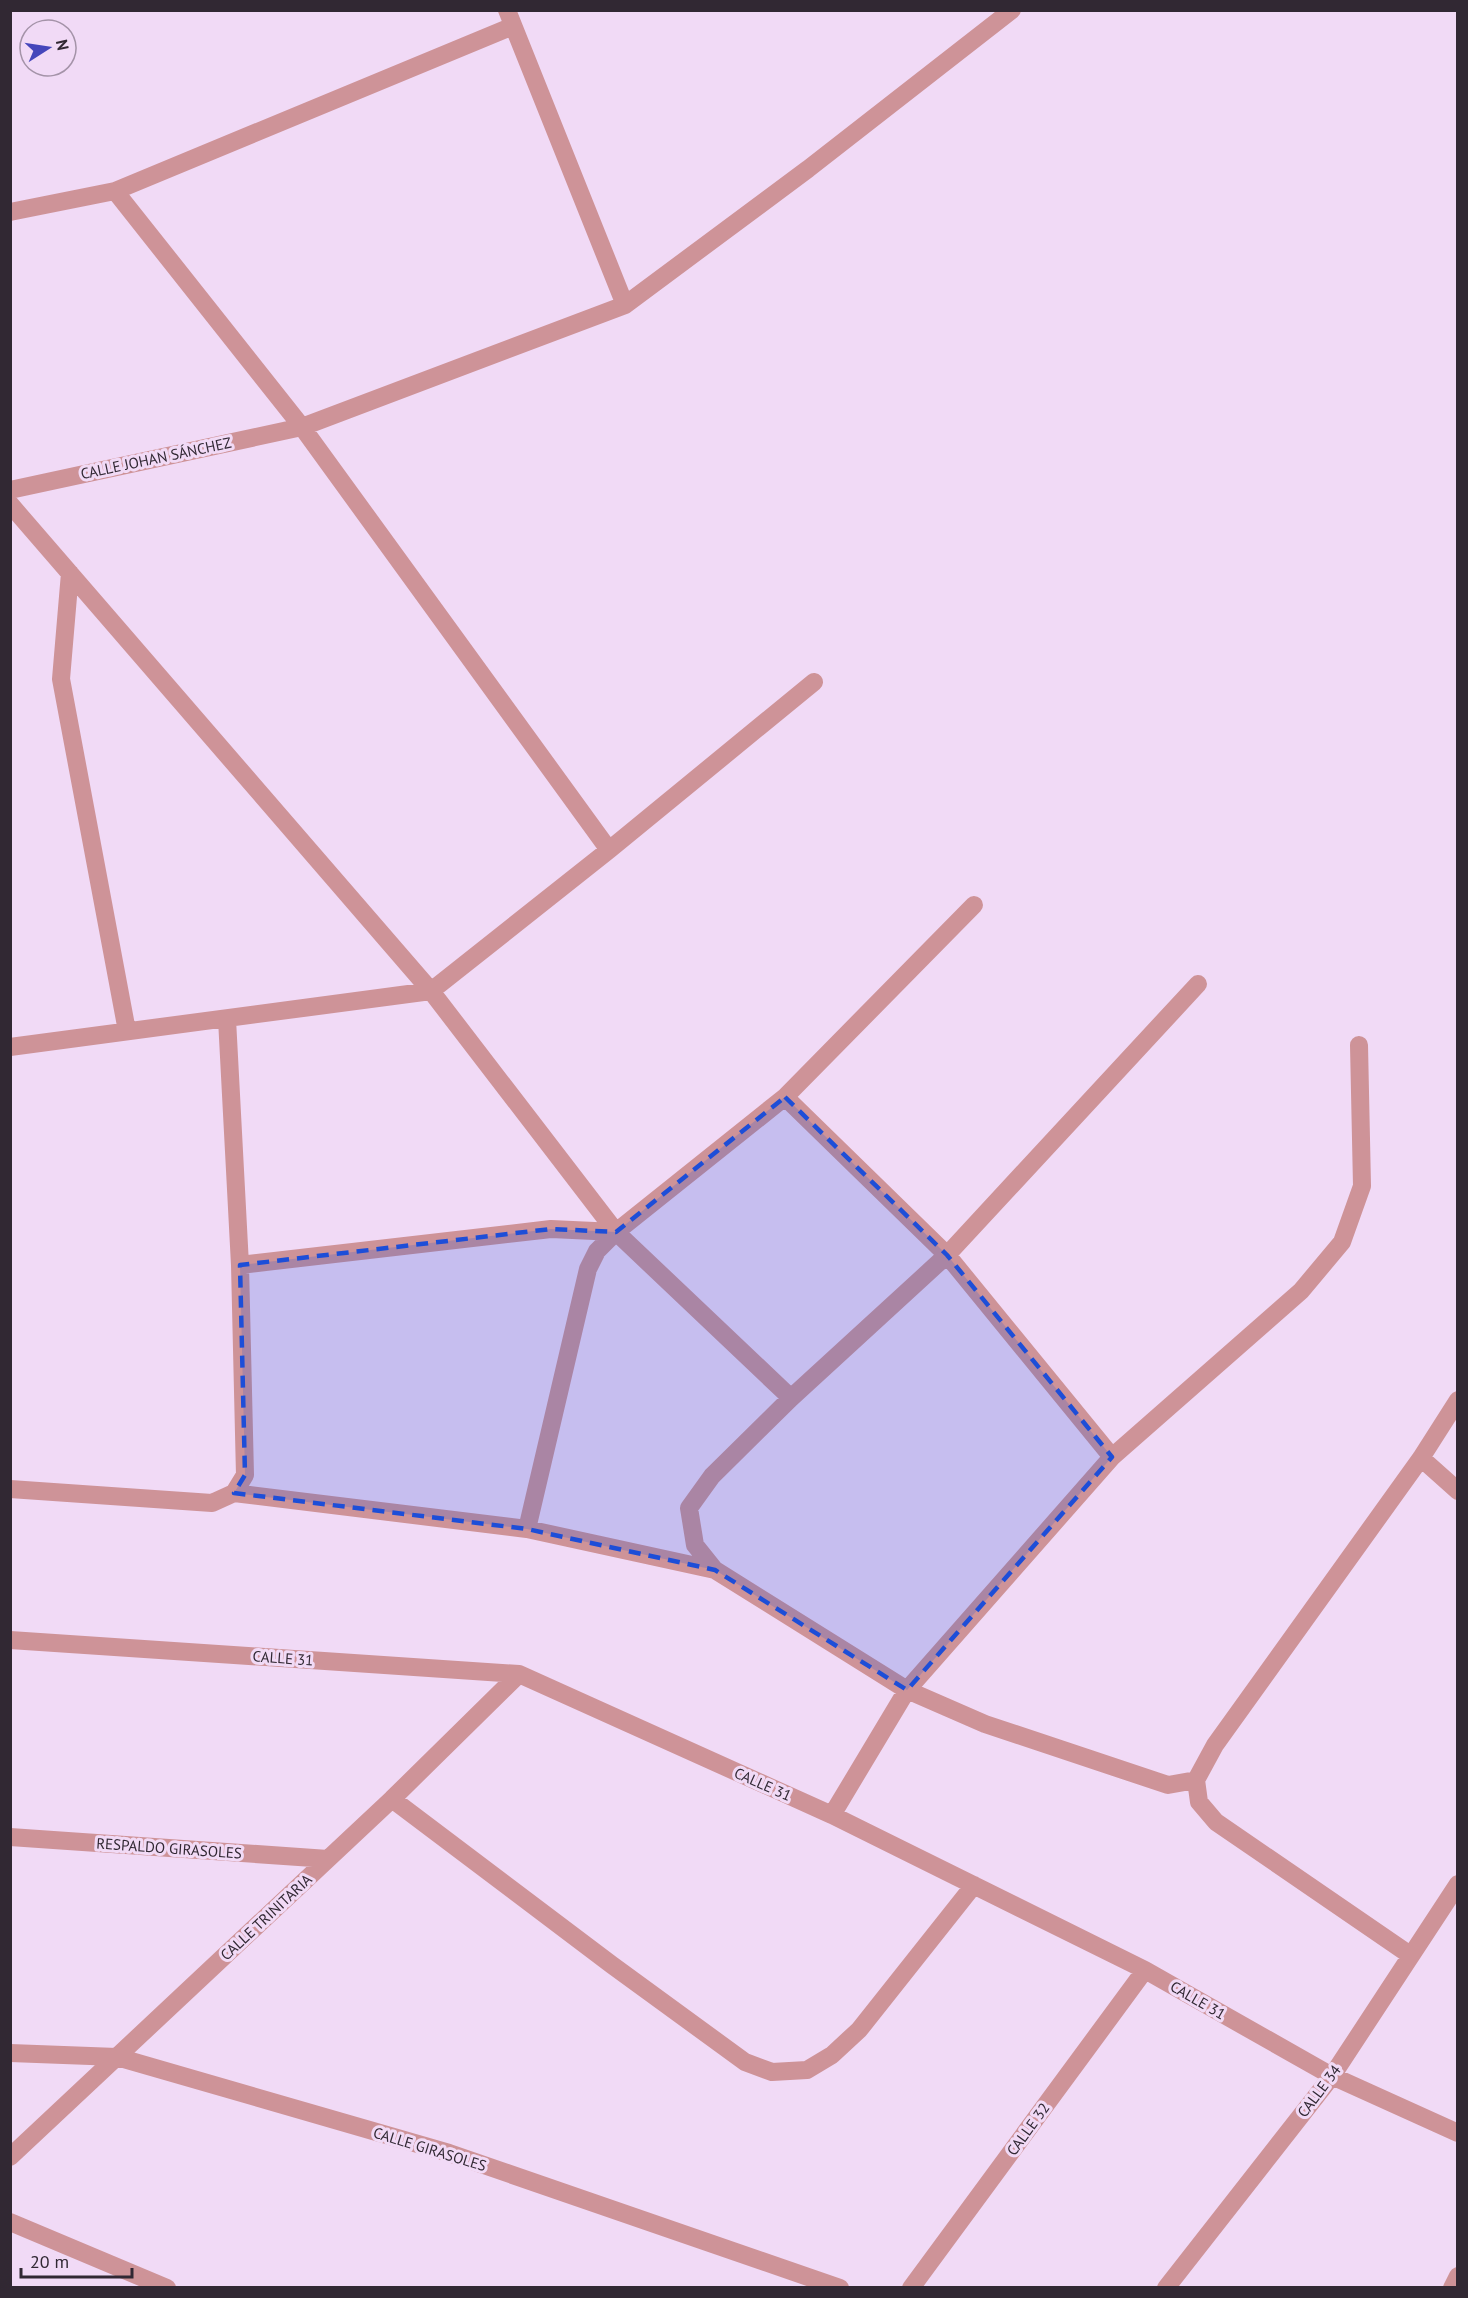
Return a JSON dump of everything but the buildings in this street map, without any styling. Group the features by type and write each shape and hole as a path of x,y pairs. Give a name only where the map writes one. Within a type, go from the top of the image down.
{"street":[{"name":"CALLE JOHAN SÁNCHEZ","path":"10,490 302,427 625,305 808,169 1012,10"},
{"path":"10,212 115,190 510,18 625,305"},
{"path":"115,190 302,427 609,850"},
{"path":"10,504 431,991 616,1232 791,1398"},
{"path":"70,573 61,680 127,1032"},
{"path":"10,1047 431,991 609,850 814,682"},
{"path":"527,1529 588,1269 597,1251 616,1232 785,1097 974,905"},
{"path":"1196,1780 1168,1785 985,1724 907,1690 715,1570 695,1545 690,1508 712,1476 791,1398 947,1255 1198,984"},
{"path":"227,1019 240,1265 245,1475 234,1493"},
{"path":"832,1815 907,1690 1112,1457 1301,1291 1342,1242 1362,1186 1359,1045"},
{"path":"785,1097 947,1255 1112,1457"},
{"path":"240,1265 551,1228 616,1232"},
{"path":"1410,1955 1216,1822 1199,1802 1196,1780 1215,1745 1421,1458 1458,1400"},
{"path":"1421,1458 1458,1491"},
{"path":"10,1489 212,1503 234,1493 527,1529 715,1570"},
{"name":"CALLE 31","path":"10,1641 519,1674 832,1815 1145,1970 1332,2076 1458,2133"},
{"name":"CALLE TRINITARIA","path":"10,2157 392,1799 519,1674"},
{"path":"392,1799 612,1965 746,2062 772,2072 807,2070 832,2055 859,2030 974,1885"},
{"name":"RESPALDO GIRASOLES","path":"10,1837 328,1858"},
{"name":"CALLE 34","path":"1166,2288 1332,2076 1458,1884"},
{"name":"CALLE 32","path":"911,2288 1145,1970"},
{"name":"CALLE GIRASOLES","path":"10,2053 117,2057 449,2154 840,2288"},
{"path":"10,2222 164,2287"},
{"path":"1452,2288 1458,2276"}],"highlighted area":[{"path":"785,1097 947,1255 1112,1457 907,1690 715,1570 527,1529 234,1493 245,1475 240,1265 551,1229 616,1232"}]}
